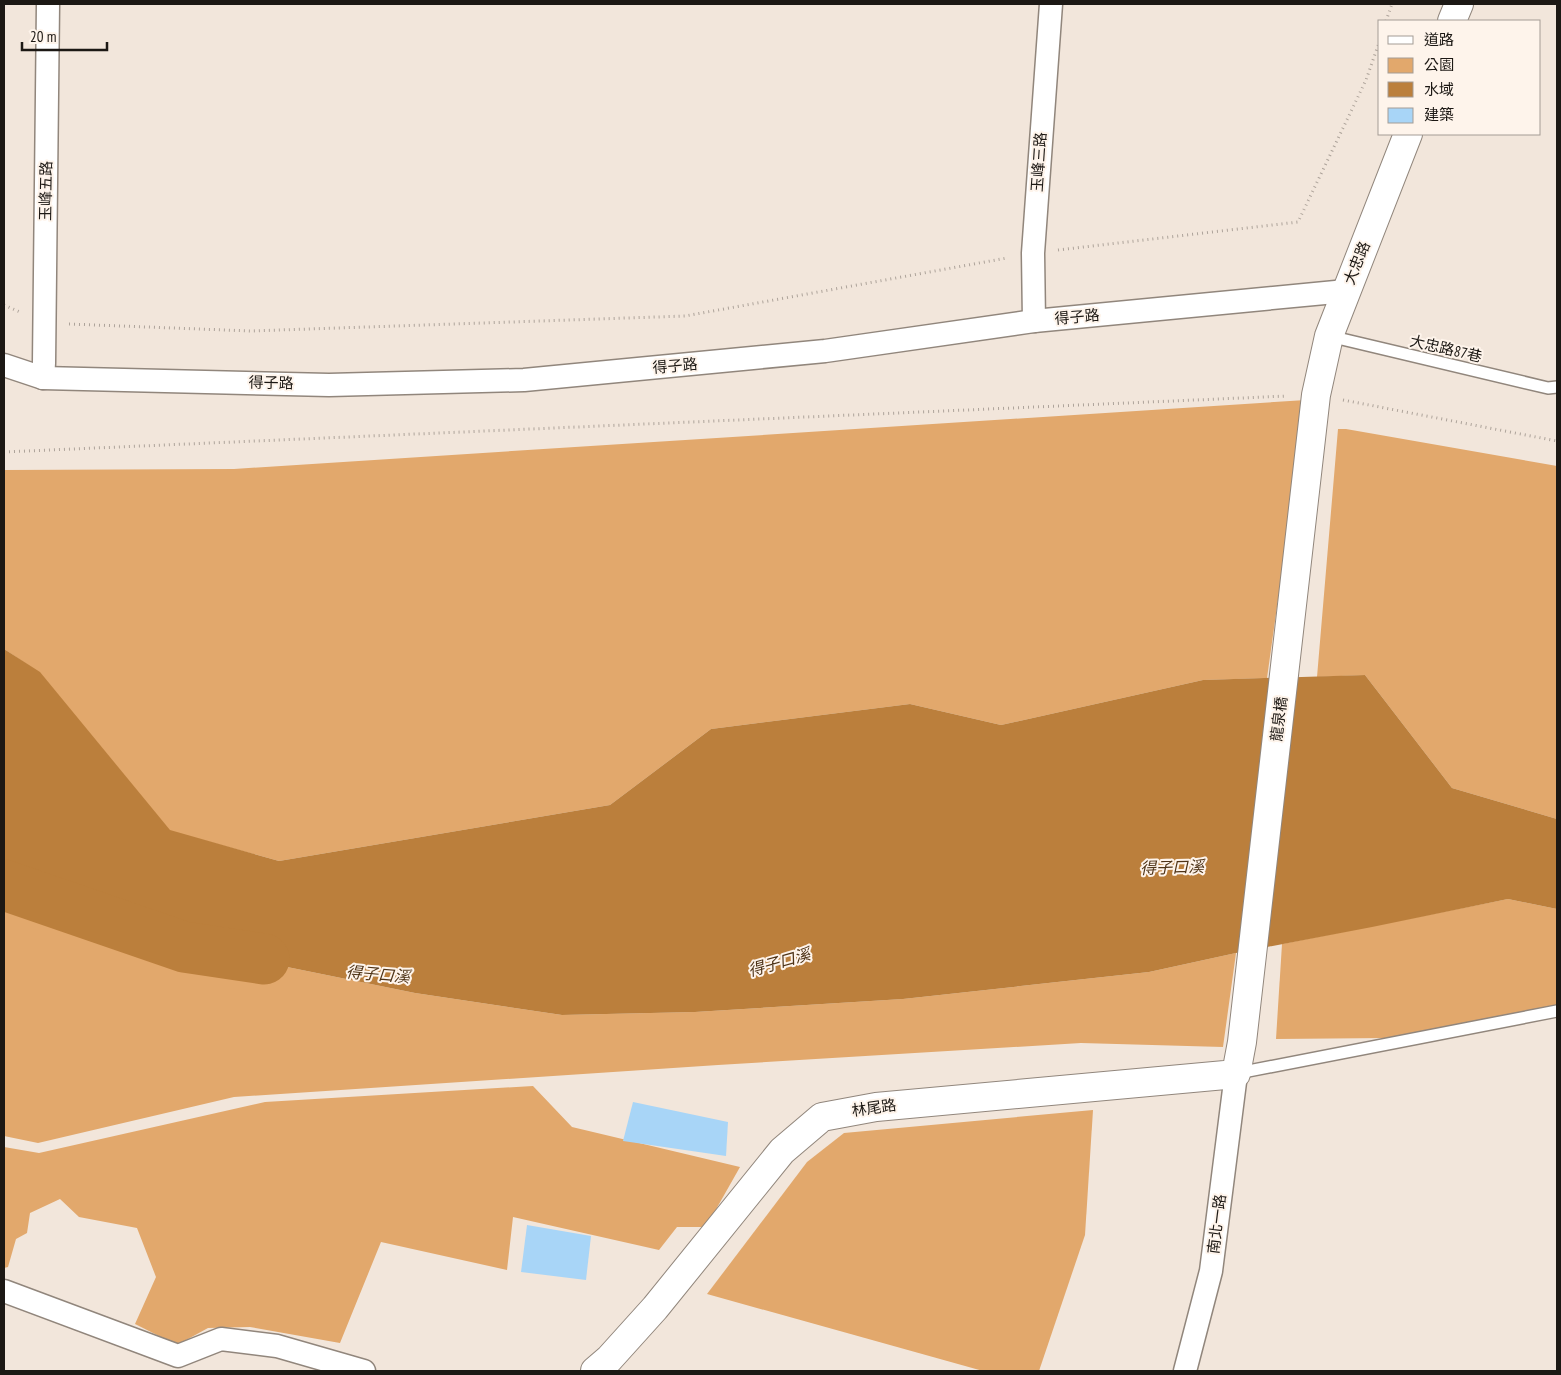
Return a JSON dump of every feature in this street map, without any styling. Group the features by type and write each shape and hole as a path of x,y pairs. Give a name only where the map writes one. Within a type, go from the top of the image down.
{"street":[{"name":"玉峰五路","path":"42,378 48,4"},
{"name":"玉峰三路","path":"1034,321 1033,253 1051,4"},
{"path":"1452,20 1459,4"},
{"name":"大忠路","path":"1316,395 1329,336 1408,135"},
{"name":"得子路","path":"4,365 42,378 329,385 524,380 825,352 1034,321 1346,291"},
{"name":"龍泉橋","path":"1236,1074 1242,1042 1316,395"},
{"name":"林尾路","path":"595,1371 609,1360 656,1308 782,1151 822,1117 876,1107 1236,1074"},
{"name":"南北一路","path":"1185,1371 1211,1271 1236,1074"},
{"path":"4,1291 178,1356 221,1339 277,1346 364,1371"}],"lane":[{"name":"大忠路87巷","path":"1329,336 1548,388 1557,387"},
{"path":"1236,1074 1557,1011"}],"path":[{"path":"1386,20 1392,4"},
{"path":"4,305 44,322 251,331 685,316 1033,253 1298,222 1366,80 1378,46"},
{"path":"4,452 1316,395 1557,441"}],"green space":[{"path":"1306,400 1267,678 1203,680 1001,725 910,704 711,729 610,805 279,861 170,831 40,673 4,649 4,470 234,469"},
{"path":"1338,429 1557,466 1557,819 1452,788 1365,675 1317,677"},
{"path":"4,865 25,882 175,944 415,993 562,1015 695,1012 903,999 1149,972 1236,953 1223,1047 1081,1043 234,1097 38,1143 4,1136"},
{"path":"1508,899 1557,909 1557,1007 1387,1038 1276,1039 1282,944"},
{"path":"533,1086 572,1127 740,1167 706,1227 677,1227 659,1250 513,1217 507,1270 381,1242 340,1343 250,1327 208,1328 177,1345 135,1324 156,1277 137,1228 79,1217 60,1199 30,1213 27,1233 16,1239 8,1267 4,1268 4,1147 39,1153 265,1102"},
{"path":"1093,1110 1085,1235 1039,1371 983,1371 707,1294 807,1162 844,1133"}],"water":[{"path":"4,649 40,672 170,830 279,861 610,805 711,729 910,704 1001,725 1203,680 1365,675 1452,788 1557,819 1557,909 1508,899 1149,972 903,999 695,1012 562,1015 415,993 175,944 25,882 4,865"}],"building":[{"path":"633,1102 728,1122 726,1156 623,1141"},
{"path":"527,1225 591,1236 586,1280 521,1272"}],"waterway":[{"name":"得子口溪","path":"4,885 184,947 264,959"}]}
